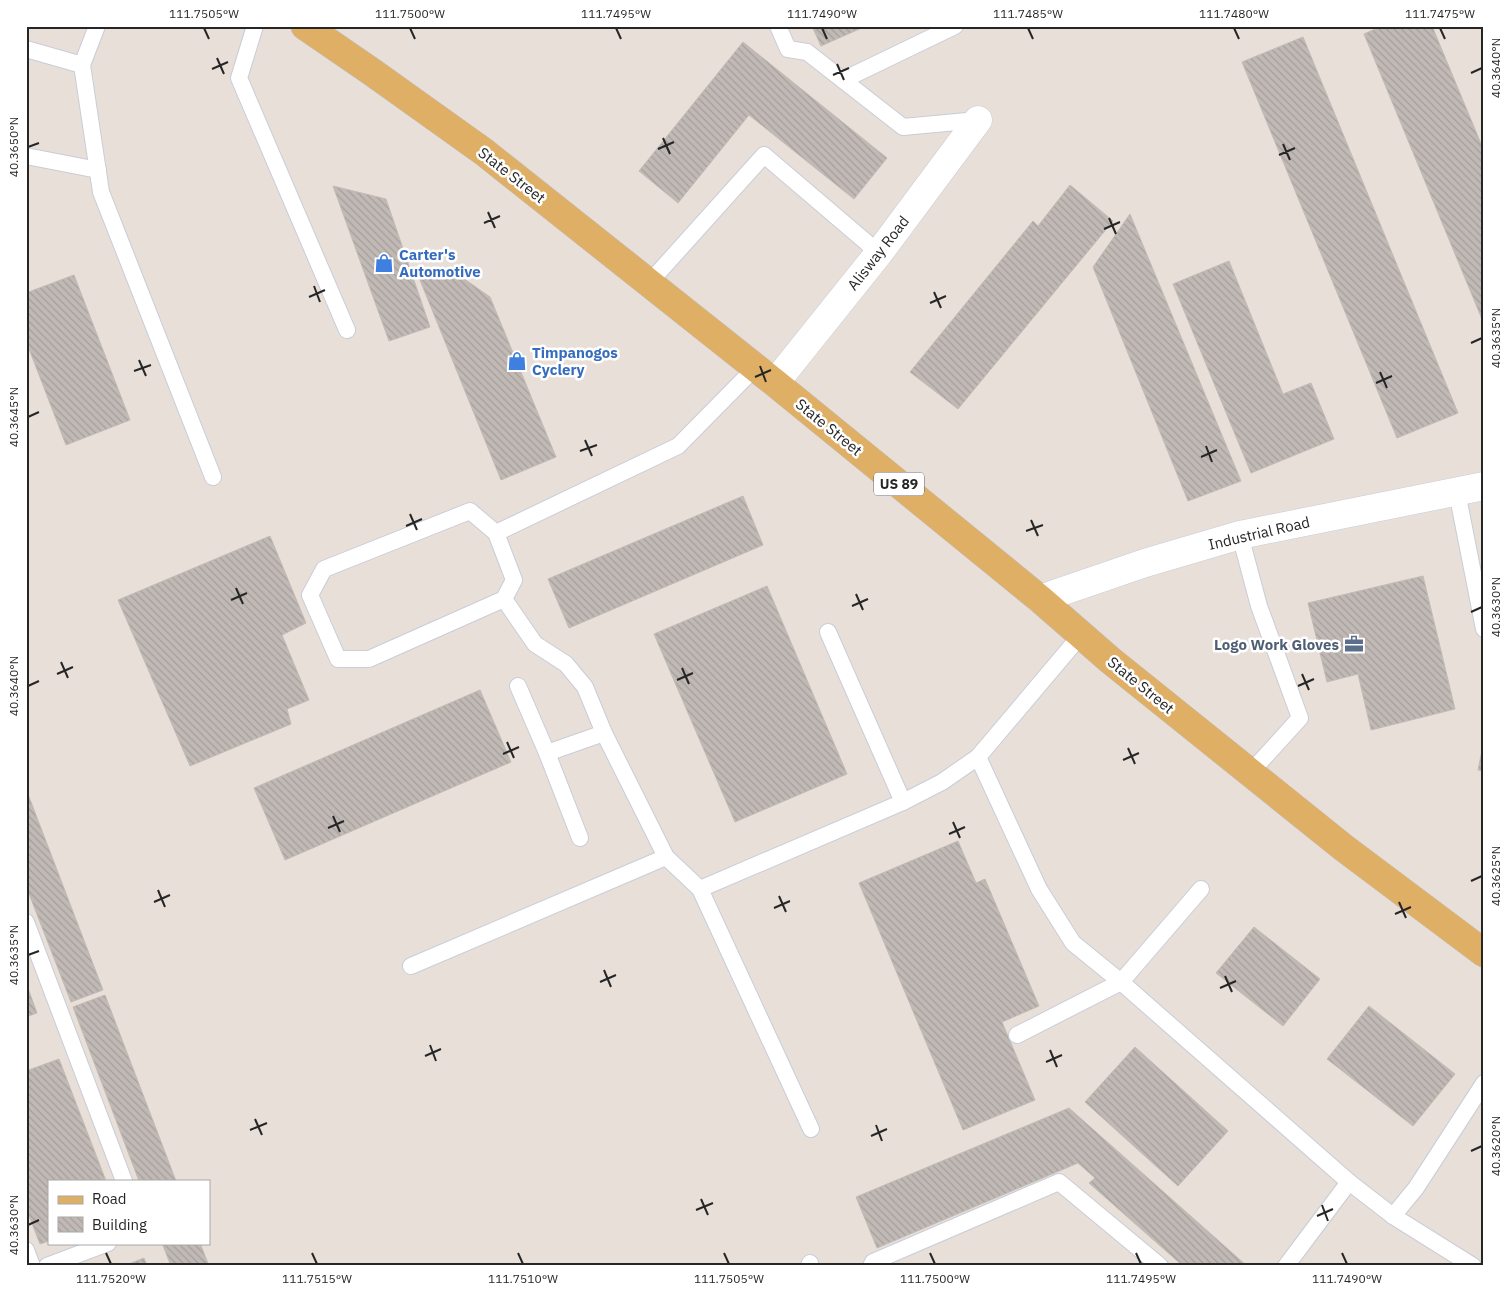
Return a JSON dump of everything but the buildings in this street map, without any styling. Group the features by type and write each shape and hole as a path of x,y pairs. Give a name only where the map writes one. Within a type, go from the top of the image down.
{"main road":[{"name":"State Street","path":"304,26 484,152 765,375 1040,599 1110,660 1344,848 1484,954"}],"street":[{"name":"Alisway Road","path":"765,375 879,253 978,120"},
{"name":"Industrial Road","path":"1040,599 1145,563 1240,534 1484,486"}],"lane":[{"path":"97,26 82,65 101,192 213,477"},
{"path":"254,26 239,78 347,330"},
{"path":"778,26 788,49 806,52 903,127 978,120"},
{"path":"843,80 956,26"},
{"path":"26,49 82,65"},
{"path":"649,283 764,155 879,253"},
{"path":"26,156 98,170"},
{"path":"496,533 678,446 765,375"},
{"path":"1457,492 1484,629"},
{"path":"470,511 496,533 514,580 504,599 369,659 338,659 310,595 324,569 470,511"},
{"path":"1240,534 1259,606 1300,718 1251,772"},
{"path":"504,599 535,644 566,664 585,687 604,733 666,857 700,889 811,1129"},
{"path":"828,632 903,802"},
{"path":"700,889 903,802 942,782 978,757 1081,635"},
{"path":"518,686 547,753 580,838"},
{"path":"547,753 604,733"},
{"path":"978,757 1039,889 1073,943 1121,982 1349,1182 1394,1216 1473,1266"},
{"path":"411,966 666,857"},
{"path":"1017,1035 1121,982 1201,889"},
{"path":"26,922 124,1180"},
{"path":"1394,1216 1416,1188 1484,1083"},
{"path":"872,1266 873,1262 1059,1182 1160,1266"},
{"path":"1286,1266 1349,1182"},
{"path":"47,1266 105,1244"},
{"path":"26,1250 32,1266"}],"place":[{"name":"Carter's Automotive","path":"384,263"},
{"name":"Timpanogos Cyclery","path":"517,361"},
{"name":"Logo Work Gloves","path":"1354,644"}]}
